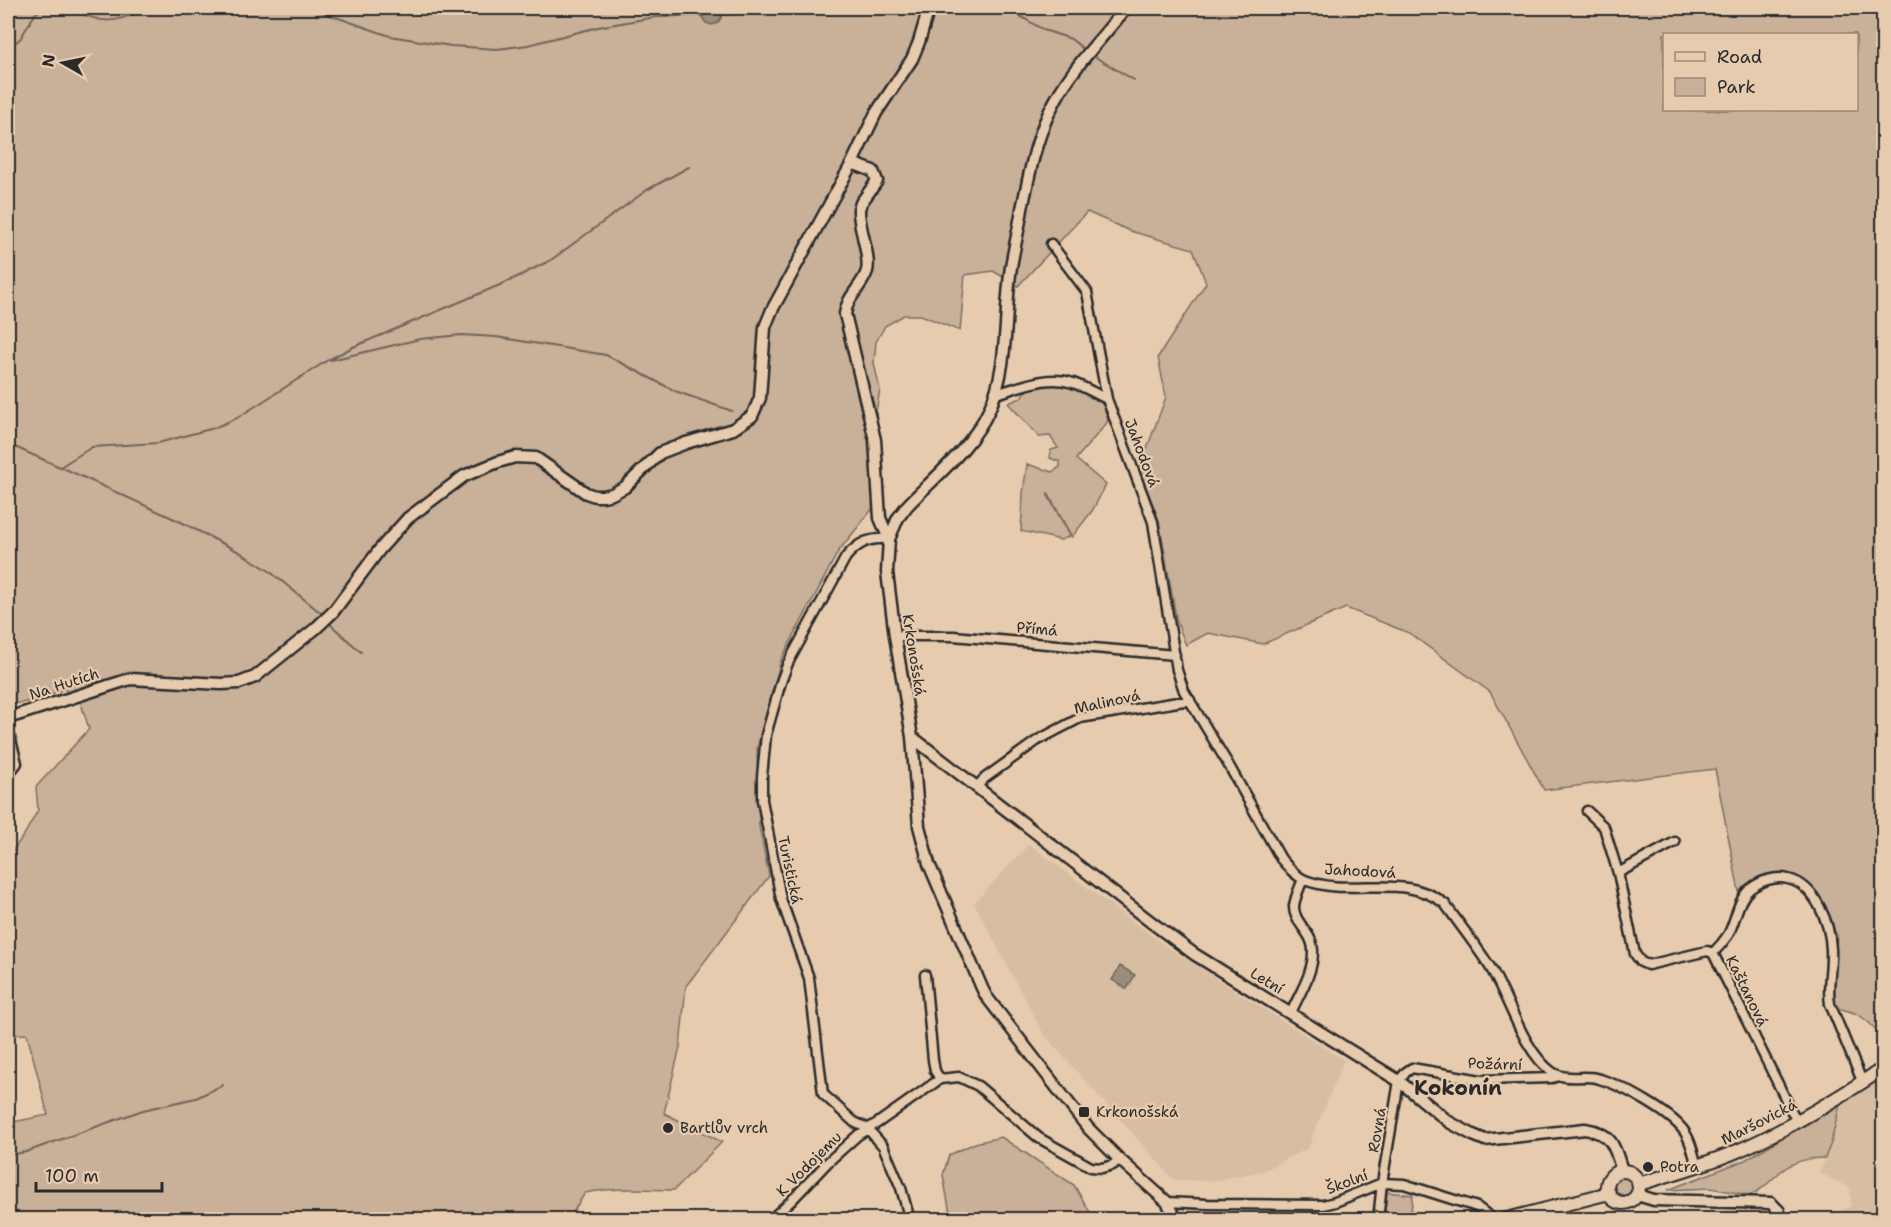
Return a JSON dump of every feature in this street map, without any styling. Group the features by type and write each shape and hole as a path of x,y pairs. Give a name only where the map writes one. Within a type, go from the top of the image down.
{"main road":[{"name":"Maršovická","path":"1609,1193 1619,1202 1629,1202 1638,1189 1754,1143 1884,1068"},
{"path":"1503,1220 1609,1193 1608,1185 1611,1177 1622,1171 1633,1174 1638,1189"}],"street":[{"name":"Na Hutích","path":"8,718 130,679 221,684 239,683 255,677 333,612 380,549 408,518 464,476 498,462 515,457 536,458 585,493 603,496 625,487 660,453 733,429 745,422 752,416 760,398 765,327 772,310 852,163 876,113 912,59 920,42 928,8"},
{"name":"Krkonošská","path":"1126,8 1064,86 1046,118 1032,158 1011,267 996,394 974,436 898,518 889,539 887,583 912,737 921,839 929,864 982,988 1088,1128 1167,1202 1177,1220"},
{"path":"852,163 873,171 877,181 859,209 868,264 864,277 848,300 845,314 875,440 880,518 889,539"},
{"name":"Jahodová","path":"1051,244 1087,292 1107,399 1154,522 1177,670 1184,692 1228,764 1281,859 1290,870 1303,879 1338,887 1396,886 1437,897 1445,904 1490,967 1525,1038 1537,1056 1544,1065 1559,1076"},
{"path":"996,394 1037,381 1054,380 1072,382 1107,399"},
{"name":"Turistická","path":"889,539 871,538 852,550 846,557 788,663 766,735 762,800 781,899 809,978 823,1094 854,1122 867,1128 883,1146 901,1188 910,1220"},
{"name":"Přímá","path":"895,636 953,636 1175,655"},
{"name":"Malinová","path":"977,786 1038,740 1080,718 1190,700"},
{"path":"8,729 17,763 8,773"},
{"name":"Letní","path":"912,737 1168,935 1212,966 1399,1081 1449,1122 1485,1140 1585,1129 1605,1136 1614,1148 1622,1171"},
{"path":"1587,811 1604,827 1618,873 1675,843"},
{"name":"Kaštanová","path":"1618,873 1635,954 1641,962 1648,964 1707,951 1713,952 1796,1120"},
{"path":"1713,952 1729,934 1749,890 1760,883 1778,878 1796,881 1805,887 1811,893 1828,929 1831,948 1828,994 1830,1004 1862,1081"},
{"path":"1291,1013 1311,969 1313,951 1308,932 1295,913 1294,905 1303,879"},
{"path":"925,975 933,1060 935,1071 940,1079 959,1077 978,1086 1039,1138 1091,1167 1102,1168 1113,1165 1119,1159"},
{"name":"Požární","path":"1399,1081 1412,1068 1481,1080 1521,1080 1559,1076"},
{"path":"1559,1076 1594,1078 1615,1084 1664,1112 1678,1123 1687,1136 1697,1167"},
{"name":"K Vodojemu","path":"770,1220 828,1162 867,1128 940,1079"},
{"name":"Rovná","path":"1378,1220 1399,1081"},
{"name":"Školní","path":"1167,1202 1323,1205 1382,1183 1404,1184 1477,1207 1494,1220"},
{"path":"1638,1189 1654,1200 1771,1203 1779,1211 1779,1220"}],"shaded area":[{"path":"703,8 722,8 724,13 718,23 712,25 706,23 700,14"},
{"path":"1029,844 1167,947 1344,1060 1308,1148 1263,1171 1212,1181 1174,1180 1044,1035 974,903"},
{"path":"1120,966 1135,975 1127,989 1112,980"},
{"path":"1883,1078 1883,1219 1835,1219 1841,1215 1842,1210 1851,1206 1850,1188 1820,1171 1831,1143 1840,1104"}],"green space":[{"path":"8,8 703,8 724,13 722,8 1883,8 1883,1039 1862,1017 1850,1011 1835,1008 1832,998 1837,935 1828,923 1814,892 1802,880 1776,873 1749,885 1740,897 1715,769 1544,790 1490,692 1409,633 1346,608 1263,644 1208,633 1186,645 1177,623 1159,520 1139,470 1166,397 1158,357 1206,283 1193,249 1130,231 1087,212 1018,286 993,271 965,275 960,331 921,315 904,315 885,326 876,342 874,363 880,390 871,439 874,507 838,552 781,660 757,748 759,826 769,876 686,986 680,1047 664,1113 722,1142 674,1190 618,1189 585,1193 568,1220 8,1219 8,1123 48,1115 27,1034 8,1035 8,857 38,810 36,787 89,729 80,700 64,689 37,700 8,705"},
{"path":"1057,383 1094,397 1102,404 1109,417 1106,424 1076,459 1106,485 1092,511 1072,537 1047,494 1070,536 1061,540 1021,531 1027,464 1052,472 1060,467 1060,462 1050,458 1051,450 1058,448 1050,436 1039,437 1008,403 1021,398 1024,392 1040,385"},
{"path":"1840,1104 1825,1158 1790,1165 1762,1188 1749,1195 1710,1188 1668,1190 1745,1160"},
{"path":"1001,1137 1074,1185 1094,1219 951,1219 943,1175 949,1155 975,1143"},
{"path":"1624,1177 1630,1180 1633,1186 1630,1192 1624,1195 1618,1192 1615,1186 1618,1180"},
{"path":"1387,1192 1413,1195 1410,1219 1384,1219"}],"waterway":[{"path":"8,48 20,39 35,14 42,8"},
{"path":"69,8 100,20 116,20 148,8"},
{"path":"310,8 390,36 451,46 497,49 528,45 598,27 656,17 703,15"},
{"path":"721,13 753,8"},
{"path":"1006,8 1044,30 1071,39 1086,51"},
{"path":"1090,54 1134,80"},
{"path":"8,444 60,467 92,447 158,443 214,428 237,418 328,360 353,347 507,282 551,260 647,190 689,167"},
{"path":"331,360 420,339 462,335 496,337 606,355 675,391 732,411"},
{"path":"61,467 181,522 241,553 268,570 321,613"},
{"path":"330,624 361,652"},
{"path":"8,1155 26,1152 143,1110 196,1098 223,1085"}],"place":[{"name":"Krkonošská","path":"1084,1112"},
{"name":"Bartlův vrch","path":"668,1128"},
{"name":"Potra","path":"1648,1167"}],"district":[{"name":"Kokonín","path":"1458,1088"}]}
